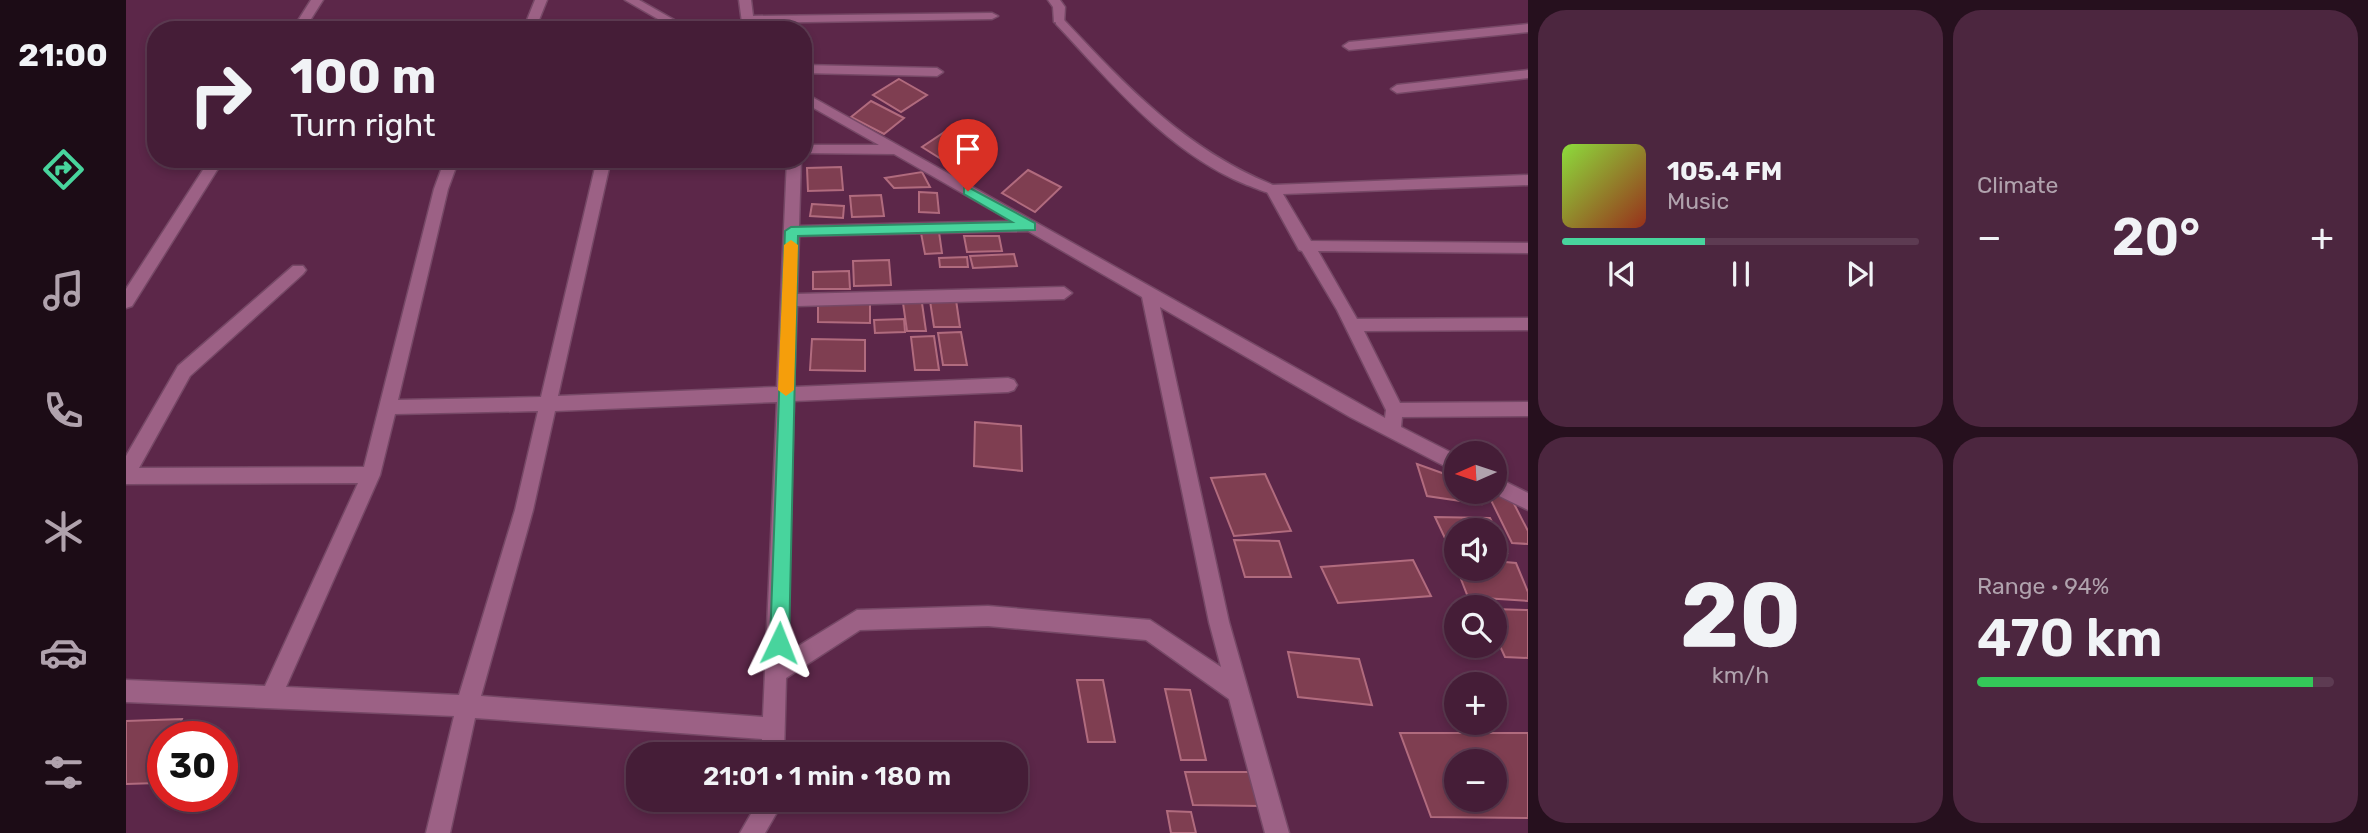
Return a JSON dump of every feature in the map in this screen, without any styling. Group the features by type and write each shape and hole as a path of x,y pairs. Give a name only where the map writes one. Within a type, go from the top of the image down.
{"street":[{"path":"304,21 317,0"},
{"path":"533,21 541,0"},
{"path":"631,0 668,21"},
{"path":"745,0 748,21"},
{"path":"1054,0 1059,7 1060,22"},
{"path":"812,23 992,16"},
{"path":"1349,46 1528,28"},
{"path":"812,69 937,72"},
{"path":"1397,89 1528,74"},
{"path":"812,101 1149,294 1444,458"},
{"path":"812,149 897,150"},
{"path":"126,303 211,168"},
{"path":"271,697 371,475 386,407 449,168"},
{"path":"438,833 467,706 524,510 602,168"},
{"path":"773,742 779,670 794,168"},
{"path":"1391,430 1395,410 1353,325 1273,190 1528,180"},
{"path":"791,231 1030,226"},
{"path":"1304,246 1528,248"},
{"path":"298,270 184,371 126,475 371,475"},
{"path":"788,300 1064,293"},
{"path":"1149,294 1219,622 1277,833"},
{"path":"1353,325 1528,324"},
{"path":"386,407 549,404 1008,385"},
{"path":"1395,410 1528,408"},
{"path":"1507,491 1528,502"},
{"path":"779,670 857,620 988,616 1150,630 1239,693"},
{"path":"126,691 467,706 774,729"},
{"path":"752,833 765,812"}],"lane":[{"path":"1060,22 1161,121 1204,156 1244,180 1273,190"}],"building":[{"path":"899,79 927,95 901,112 873,95"},
{"path":"871,101 904,118 884,134 851,117"},
{"path":"946,131 978,150 954,167 922,147"},
{"path":"841,167 843,190 808,191 807,168"},
{"path":"1028,170 1061,187 1035,212 1002,193"},
{"path":"922,172 930,187 894,188 885,178"},
{"path":"919,192 937,193 939,213 919,212"},
{"path":"881,195 884,216 852,217 850,196"},
{"path":"812,204 844,206 843,218 810,216"},
{"path":"939,232 942,253 925,254 921,233"},
{"path":"964,236 999,236 1002,251 967,252"},
{"path":"1014,254 1017,266 973,268 970,256"},
{"path":"967,257 968,267 940,267 939,258"},
{"path":"889,260 891,285 854,286 853,261"},
{"path":"849,271 850,289 813,289 813,272"},
{"path":"956,300 960,327 934,327 930,301"},
{"path":"818,302 870,303 870,323 818,322"},
{"path":"903,303 922,303 926,331 907,331"},
{"path":"904,319 905,332 875,333 874,320"},
{"path":"961,332 967,365 943,365 938,333"},
{"path":"934,336 939,370 915,370 911,337"},
{"path":"812,339 865,340 865,371 810,370"},
{"path":"975,422 1021,426 1022,471 974,466"},
{"path":"1417,464 1444,474 1444,499 1427,496"},
{"path":"1265,474 1291,531 1234,536 1211,478"},
{"path":"1507,495 1510,496 1528,531 1528,544 1512,543 1507,533 1507,518 1500,518 1493,504 1507,504"},
{"path":"1435,517 1490,518 1444,518 1444,536"},
{"path":"1234,540 1279,541 1291,577 1245,577"},
{"path":"1413,560 1431,596 1338,603 1321,567"},
{"path":"1507,562 1516,563 1528,592 1528,601 1507,600 1507,595 1467,595 1462,581 1507,581"},
{"path":"1507,609 1528,610 1528,658 1507,657"},
{"path":"1288,652 1359,659 1372,705 1298,697"},
{"path":"1077,680 1103,680 1115,742 1088,742"},
{"path":"1165,689 1190,690 1206,760 1181,760"},
{"path":"182,719 147,721 147,783 126,784 126,721"},
{"path":"1400,733 1528,733 1528,818 1431,817"},
{"path":"1185,772 1251,772 1260,806 1193,805"},
{"path":"1167,811 1191,812 1196,833 1171,833"}],"slow traffic":[{"path":"786,390 791,245"}],"route":[{"path":"779,643 791,231 1030,226 968,191"}]}
